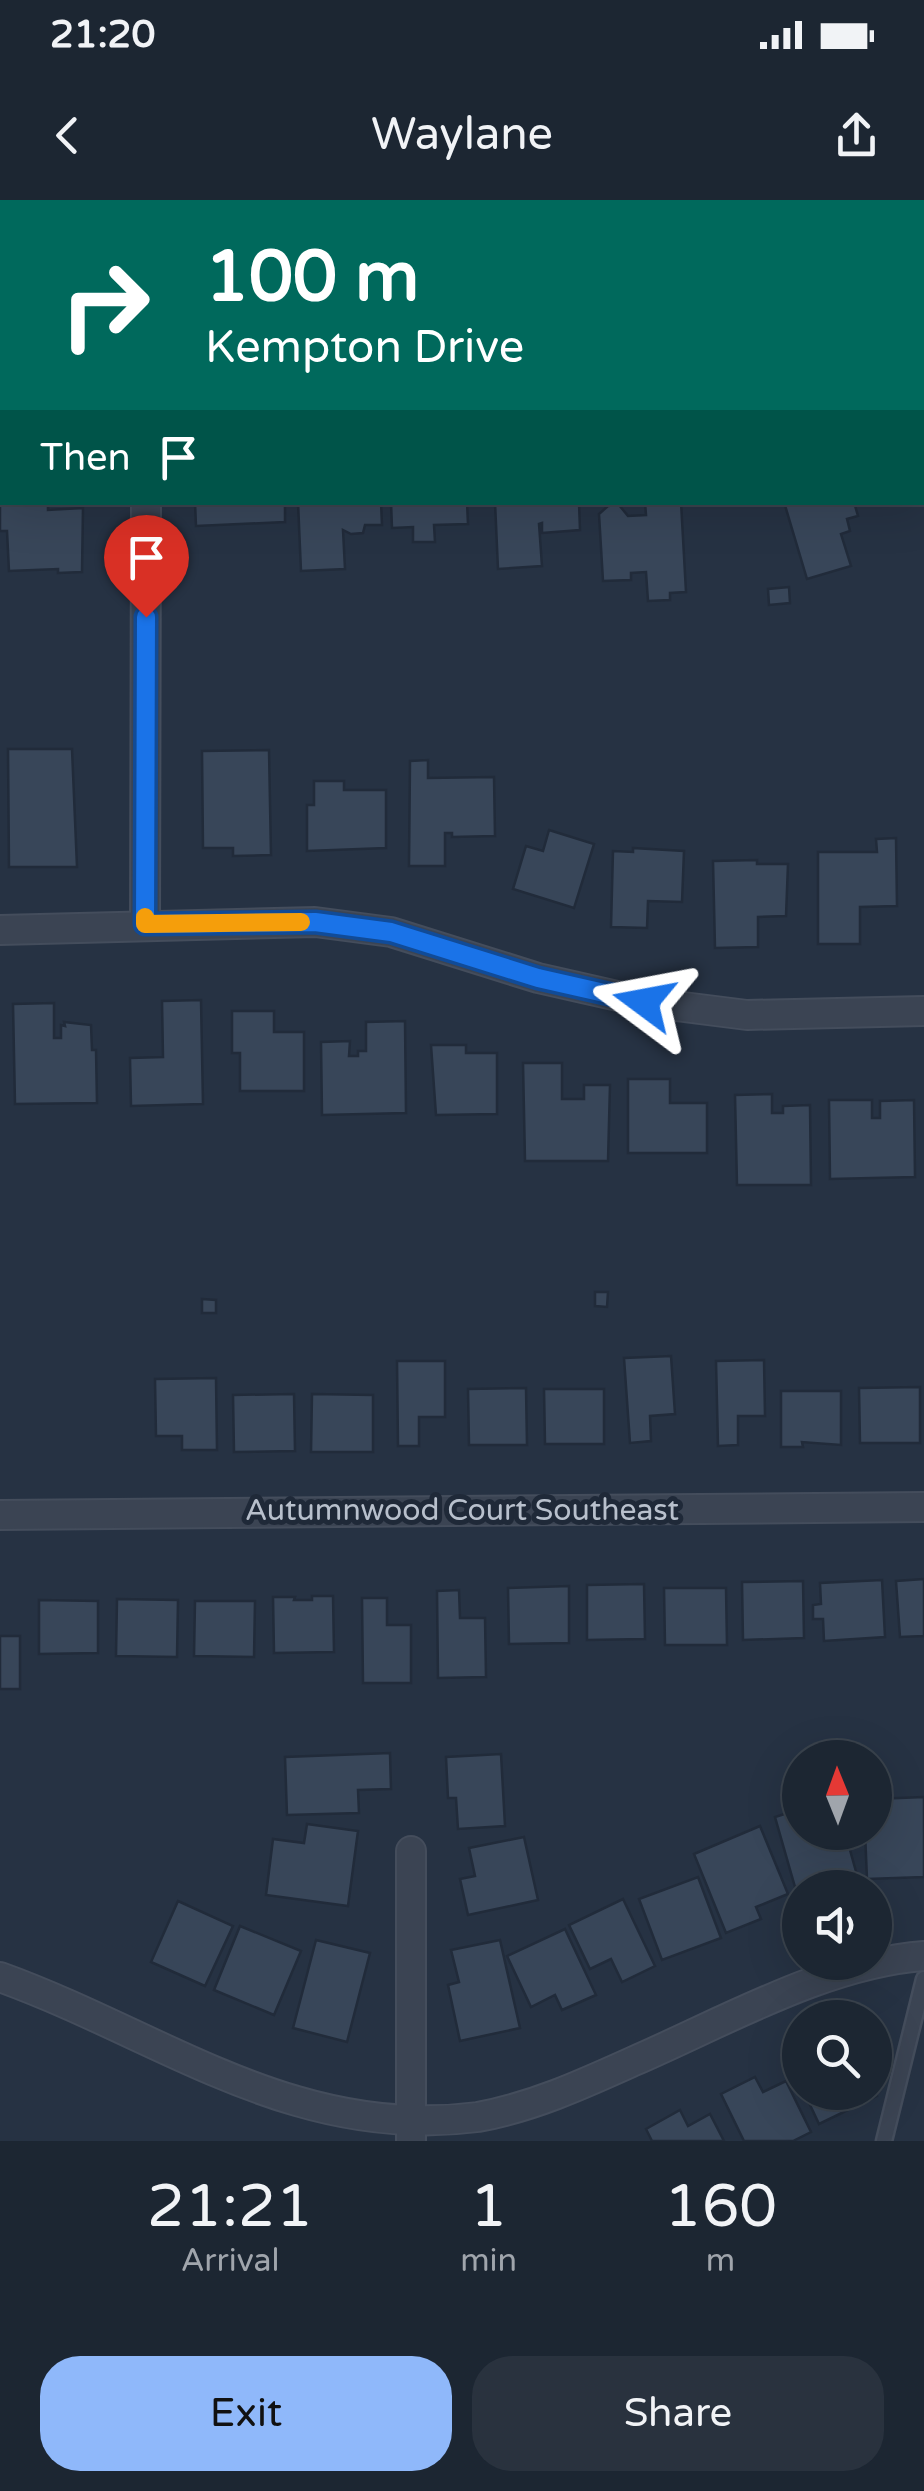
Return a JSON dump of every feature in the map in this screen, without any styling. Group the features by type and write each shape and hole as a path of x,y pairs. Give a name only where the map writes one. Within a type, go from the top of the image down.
{"street":[{"path":"145,924 146,505"},
{"path":"0,930 315,922 391,932 538,978 644,1002 747,1015 924,1011"},
{"name":"Autumnwood Court Southeast","path":"0,1515 924,1507"},
{"path":"411,2132 412,1851"},
{"path":"0,1976 295,2107 411,2132 540,2102 854,1968 924,1956"}],"lane":[{"path":"884,2141 924,1980"}],"building":[{"path":"0,505 48,505 48,510 83,508 82,572 9,571 7,531 0,531"},
{"path":"195,505 285,505 285,522 196,526"},
{"path":"298,505 381,505 382,525 365,525 363,533 343,530 345,569 301,571"},
{"path":"391,505 467,505 468,524 434,525 435,542 413,542 413,527 392,528"},
{"path":"495,505 579,505 580,530 542,533 542,523 539,524 542,566 498,569"},
{"path":"619,505 628,516 646,515 645,505 681,505 686,592 670,593 670,600 648,601 646,572 631,573 631,580 603,581 599,514 608,506"},
{"path":"785,505 855,505 858,516 847,519 850,531 841,534 851,566 807,579"},
{"path":"789,587 790,603 769,605 768,589"},
{"path":"8,749 72,749 77,867 9,867"},
{"path":"269,750 271,855 233,856 233,848 203,848 202,751"},
{"path":"428,760 428,778 494,777 495,836 452,837 452,833 445,833 445,866 409,866 410,761"},
{"path":"314,781 344,781 344,790 386,790 386,848 307,851 307,805 314,805"},
{"path":"549,830 594,844 574,908 513,889 526,846 543,851"},
{"path":"896,838 897,906 860,907 860,944 818,944 818,852 877,852 876,839"},
{"path":"633,848 684,851 682,902 648,901 647,928 611,927 613,851 633,852"},
{"path":"757,860 757,864 788,864 786,916 758,917 758,947 715,948 713,861"},
{"path":"201,1000 203,1104 131,1106 130,1058 163,1057 162,1001"},
{"path":"54,1003 54,1038 61,1038 64,1022 91,1025 92,1050 96,1050 97,1103 15,1104 13,1004"},
{"path":"232,1011 274,1011 274,1032 304,1032 304,1091 240,1091 240,1053 232,1053"},
{"path":"405,1021 406,1113 322,1115 321,1042 350,1041 349,1056 358,1056 358,1051 366,1051 366,1022"},
{"path":"431,1045 466,1045 466,1053 497,1053 497,1114 436,1115"},
{"path":"523,1063 562,1063 562,1099 584,1099 584,1085 610,1085 608,1161 525,1161"},
{"path":"628,1079 670,1079 670,1103 707,1103 707,1153 628,1153"},
{"path":"772,1094 772,1113 783,1113 783,1106 810,1105 811,1185 737,1185 735,1095"},
{"path":"829,1100 872,1100 872,1118 880,1118 880,1101 914,1100 915,1177 830,1179"},
{"path":"595,1292 608,1292 607,1307 595,1306"},
{"path":"202,1299 216,1300 216,1313 202,1313"},
{"path":"671,1356 675,1414 650,1416 651,1441 630,1443 624,1358"},
{"path":"764,1360 765,1416 738,1416 738,1445 718,1446 716,1361"},
{"path":"397,1361 445,1361 445,1417 419,1417 419,1446 398,1446"},
{"path":"216,1378 217,1450 182,1450 182,1436 156,1436 155,1379"},
{"path":"920,1387 920,1443 860,1443 859,1388"},
{"path":"526,1388 527,1445 469,1445 468,1389"},
{"path":"544,1389 604,1389 604,1444 545,1444"},
{"path":"781,1391 841,1391 841,1445 802,1442 803,1447 781,1447"},
{"path":"294,1394 295,1451 234,1452 233,1395"},
{"path":"312,1394 373,1395 373,1452 311,1452"},
{"path":"924,1579 924,1636 900,1637 896,1581"},
{"path":"882,1580 885,1637 824,1641 823,1619 813,1619 813,1605 821,1604 820,1583"},
{"path":"803,1581 804,1638 743,1640 742,1582"},
{"path":"644,1584 645,1639 587,1640 587,1585"},
{"path":"569,1586 569,1643 509,1644 508,1588"},
{"path":"664,1588 726,1588 727,1645 665,1645"},
{"path":"459,1590 460,1618 485,1618 486,1677 438,1678 437,1591"},
{"path":"312,1596 333,1596 334,1652 274,1653 273,1597 312,1600"},
{"path":"362,1598 387,1598 387,1625 411,1625 411,1683 363,1683"},
{"path":"117,1599 178,1600 177,1657 116,1656"},
{"path":"39,1600 98,1601 98,1653 39,1654"},
{"path":"195,1601 255,1601 254,1657 194,1656"},
{"path":"0,1636 20,1636 20,1689 0,1689"},
{"path":"390,1753 391,1789 358,1790 359,1813 287,1815 285,1757"},
{"path":"501,1754 505,1826 458,1829 456,1798 448,1798 446,1757"},
{"path":"924,1797 924,1877 892,1878 892,1870 867,1870 866,1850 892,1850 892,1798"},
{"path":"782,1815 782,1842 775,1817"},
{"path":"307,1824 358,1831 348,1906 266,1895 273,1839 304,1843"},
{"path":"760,1826 782,1879 782,1896 756,1907 761,1919 726,1933 694,1854"},
{"path":"524,1837 538,1900 468,1915 460,1879 475,1876 469,1848"},
{"path":"784,1850 850,1850 856,1870 790,1870"},
{"path":"698,1877 721,1938 662,1960 639,1899"},
{"path":"623,1899 655,1966 622,1982 611,1959 590,1969 569,1925"},
{"path":"178,1901 233,1926 205,1986 151,1962"},
{"path":"240,1926 301,1951 274,2015 214,1990"},
{"path":"565,1929 596,1995 562,2010 555,1995 531,2007 507,1956"},
{"path":"316,1940 370,1953 347,2042 293,2028"},
{"path":"500,1940 520,2028 460,2041 448,1985 459,1982 451,1950"},
{"path":"755,2077 763,2092 782,2083 782,2110 800,2110 811,2132 793,2141 744,2141 721,2094"},
{"path":"680,2110 688,2126 710,2114 724,2141 652,2141 646,2129"},
{"path":"812,2110 848,2110 819,2124"}],"slow traffic":[{"path":"145,917 145,924 301,922"}],"route":[{"path":"146,617 145,924 315,922 391,932 538,978 644,1002"}]}
